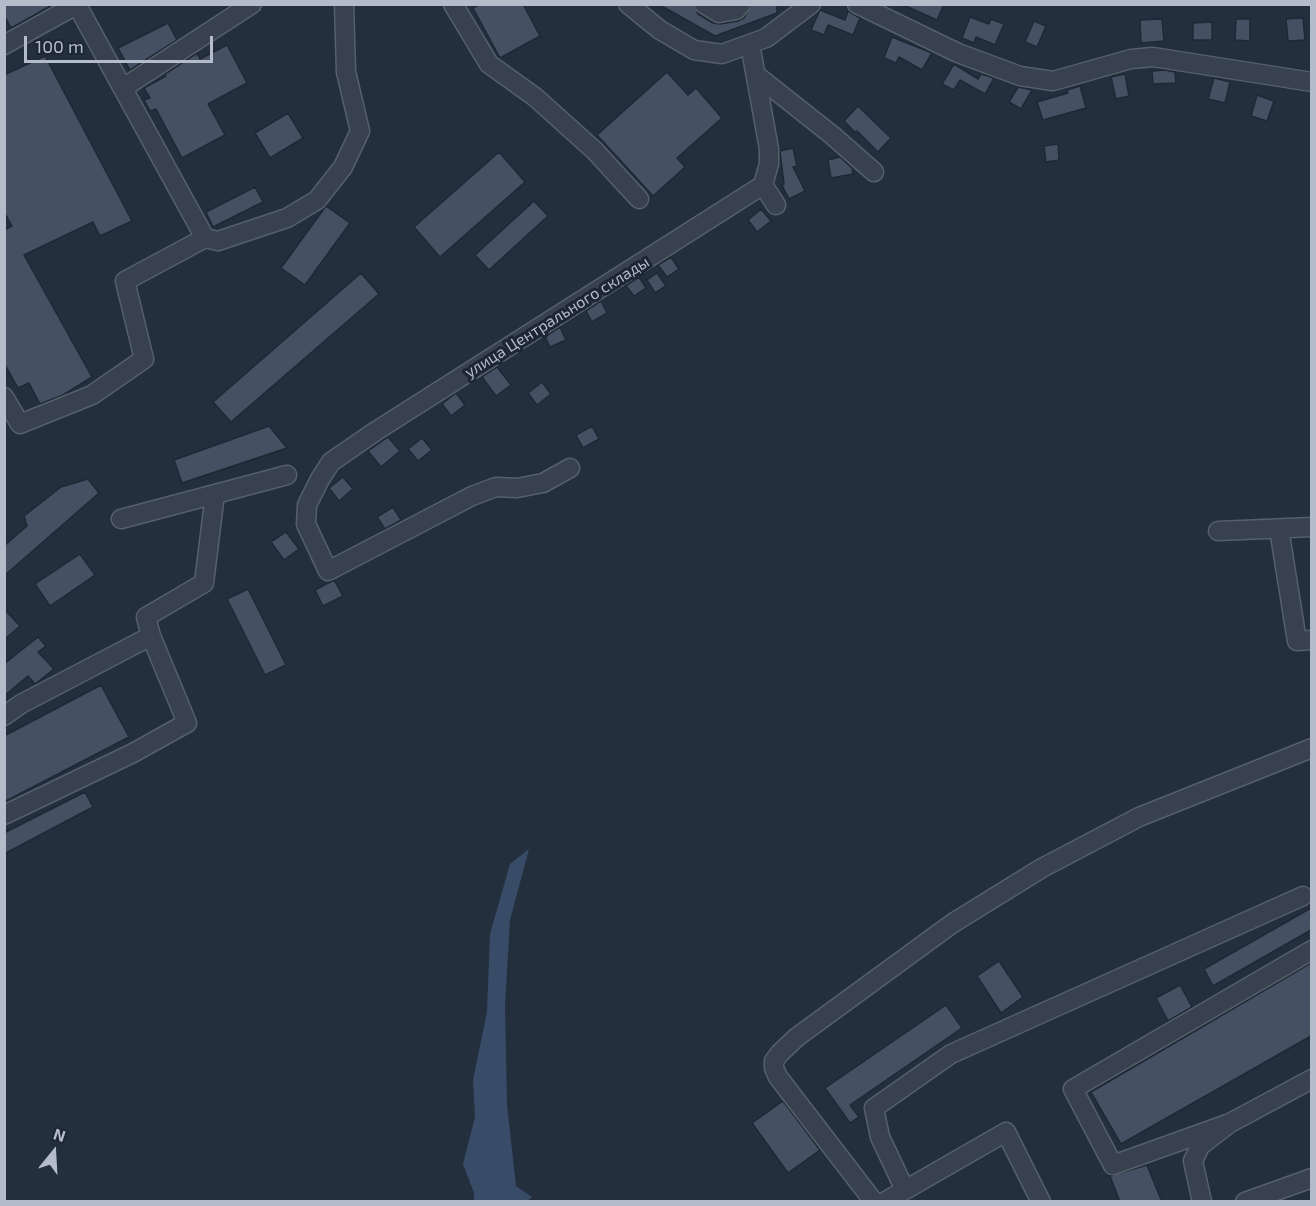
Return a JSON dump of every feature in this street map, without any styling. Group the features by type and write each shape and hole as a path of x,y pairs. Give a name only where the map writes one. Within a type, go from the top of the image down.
{"street":[{"path":"123,88 252,4"},
{"path":"4,397 20,424 92,395 144,358 125,281 205,238 218,241 287,218 317,200 343,167 360,131 346,72 344,4"},
{"path":"453,4 489,64 535,97 586,144 639,199"},
{"path":"628,4 660,30 694,50 722,54 766,38 811,5"},
{"path":"704,4 719,13 736,10 741,4"},
{"path":"857,4 941,46 1020,76 1053,81 1131,59 1153,57 1311,82"},
{"path":"4,45 77,5 205,238"},
{"path":"750,44 770,149 770,164 763,185 776,205"},
{"path":"756,75 832,135 874,172"},
{"name":"улица Центрального склады","path":"570,468 543,483 517,488 496,487 472,496 328,571 306,524 307,505 320,478 331,462 376,431 763,185"},
{"path":"120,519 287,475"},
{"path":"4,815 133,753 187,723 151,636 146,617 204,582 215,494"},
{"path":"1218,531 1311,527"},
{"path":"1279,529 1297,642 1311,640"},
{"path":"4,716 21,704 151,636"},
{"path":"874,1202 778,1077 774,1061 780,1053 797,1037 953,923 1042,868 1139,817 1311,748"},
{"path":"905,1190 880,1137 874,1108 951,1054 1303,896"},
{"path":"1311,950 1072,1089 1113,1165 1230,1123 1311,1079"},
{"path":"1202,1202 1193,1161 1200,1146 1230,1123"},
{"path":"884,1202 1006,1132 1041,1202"},
{"path":"1245,1202 1311,1178"}],"water":[{"path":"529,849 510,920 505,1006 507,1105 516,1186 532,1197 527,1201 474,1201 474,1193 463,1164 475,1117 473,1080 487,1012 490,934 510,864"}],"building":[{"path":"4,4 54,4 11,28 4,15"},
{"path":"480,4 523,4 540,36 500,58 473,8"},
{"path":"658,4 693,4 698,14 713,23 720,24 744,18 752,4 777,4 777,13 715,36"},
{"path":"901,4 944,4 937,20"},
{"path":"820,10 845,20 848,11 860,18 853,35 828,25 824,35 811,30"},
{"path":"970,17 989,24 991,19 1004,24 995,45 976,37 974,43 962,38"},
{"path":"1303,18 1305,40 1288,41 1286,19"},
{"path":"1162,19 1164,41 1141,43 1140,20"},
{"path":"1236,19 1250,19 1250,41 1235,40"},
{"path":"1034,21 1046,26 1037,47 1025,42"},
{"path":"1212,22 1212,40 1193,40 1193,23"},
{"path":"168,23 177,40 130,70 118,48"},
{"path":"892,37 932,53 922,70 899,57 896,63 884,58"},
{"path":"227,45 247,83 208,104 225,135 182,158 156,109 150,111 144,100 150,98 144,88 166,76 165,74 197,53 200,59"},
{"path":"45,56 132,221 100,236 93,222 24,255 92,377 63,395 40,404 29,383 18,388 4,363 4,230 12,226 4,212 4,75"},
{"path":"954,64 978,79 981,74 994,78 985,94 960,80 954,90 942,84"},
{"path":"1152,71 1175,72 1176,83 1153,84"},
{"path":"667,72 688,95 696,88 722,118 677,158 685,167 653,196 597,135"},
{"path":"1125,74 1129,96 1116,99 1111,77"},
{"path":"1214,78 1230,82 1225,103 1208,99"},
{"path":"1080,86 1086,108 1043,120 1037,102 1068,93 1067,90"},
{"path":"1018,87 1032,90 1021,109 1009,102"},
{"path":"1257,95 1274,101 1267,121 1251,116"},
{"path":"858,106 891,138 878,152 844,121"},
{"path":"288,113 303,138 270,158 255,133"},
{"path":"1058,144 1059,160 1046,162 1044,146"},
{"path":"793,148 797,166 793,167 805,191 789,199 782,185 784,184 780,151"},
{"path":"499,152 525,182 440,257 414,227"},
{"path":"840,157 852,168 853,174 831,178 828,160"},
{"path":"255,187 263,202 213,227 206,212"},
{"path":"534,201 548,216 489,270 475,255"},
{"path":"326,206 350,223 305,285 281,268"},
{"path":"761,209 771,221 757,232 748,220"},
{"path":"671,257 679,269 667,277 658,265"},
{"path":"361,273 379,294 231,422 213,402"},
{"path":"657,273 666,286 655,293 647,280"},
{"path":"639,277 646,288 634,296 626,286"},
{"path":"601,301 607,313 592,322 586,311"},
{"path":"560,327 566,340 550,347 545,337"},
{"path":"497,367 511,385 496,396 482,377"},
{"path":"542,382 551,394 537,405 528,393"},
{"path":"456,393 465,405 451,416 442,404"},
{"path":"269,426 287,448 182,483 174,460"},
{"path":"592,426 599,439 583,448 576,435"},
{"path":"388,437 400,451 381,467 368,451"},
{"path":"422,438 432,450 418,461 408,449"},
{"path":"343,477 353,489 339,501 329,488"},
{"path":"88,479 99,493 4,576 4,546 27,526 24,516 61,487"},
{"path":"393,507 401,520 385,529 377,517"},
{"path":"286,532 299,549 284,560 271,542"},
{"path":"80,554 95,575 50,606 35,584"},
{"path":"334,580 343,596 323,606 315,590"},
{"path":"248,589 286,665 265,675 227,599"},
{"path":"4,609 20,626 4,640"},
{"path":"38,637 46,646 38,652 54,669 35,684 28,676 4,696 4,664"},
{"path":"101,685 129,737 4,802 4,736"},
{"path":"85,792 93,807 4,854 4,833"},
{"path":"1311,908 1311,930 1213,986 1204,969"},
{"path":"999,961 1023,997 1001,1013 977,976"},
{"path":"1311,963 1311,1036 1121,1144 1091,1092"},
{"path":"1180,985 1192,1007 1168,1021 1156,998"},
{"path":"946,1005 962,1028 850,1105 859,1117 850,1123 825,1088"},
{"path":"783,1101 820,1150 788,1173 752,1123"},
{"path":"1147,1165 1162,1202 1120,1202 1110,1176"}]}
